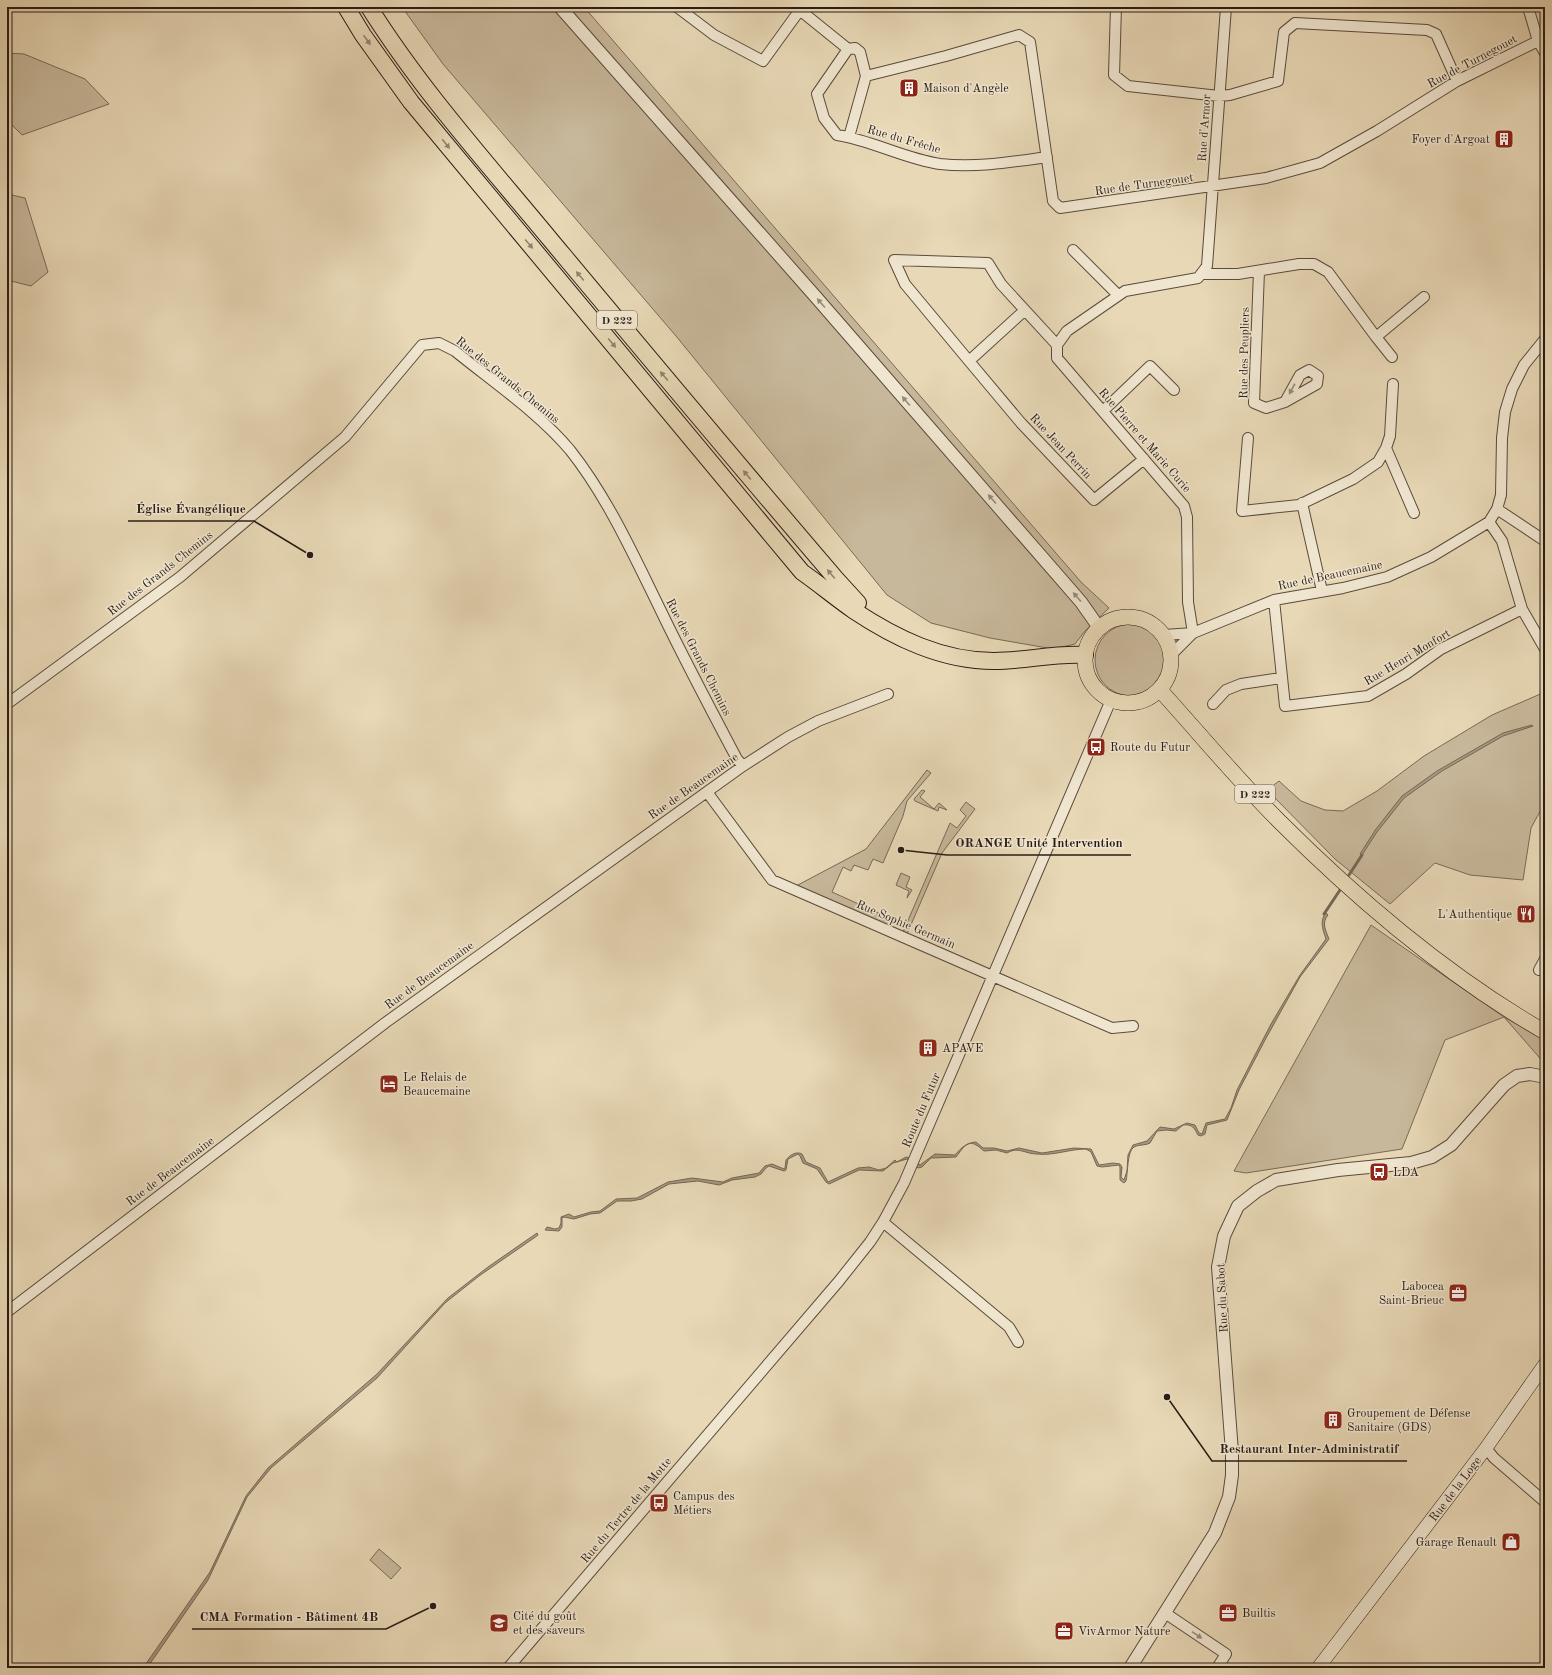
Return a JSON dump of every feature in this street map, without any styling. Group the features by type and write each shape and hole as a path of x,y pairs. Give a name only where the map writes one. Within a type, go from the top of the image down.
{"highway":[{"name":"D 222","path":"346,7 363,35 411,102 802,572 853,609 908,642 937,652 970,659 995,661 1066,654 1085,655"},
{"name":"D 222","path":"368,7 396,49 453,122 836,580 877,623"}],"main road":[{"path":"1124,617 1146,621 1156,627 1164,635 1170,648 1171,667 1160,690 1149,698 1136,703 1122,703 1112,700 1098,691 1089,679 1085,666 1085,655 1089,641 1095,632 1113,620 1124,617"},
{"name":"D 222","path":"1160,690 1278,820 1355,892 1430,954 1517,1016 1545,1032"},
{"name":"Rue de la Loge","path":"1318,1668 1486,1448 1545,1364"}],"street":[{"path":"560,7 821,302 1081,602 1100,629"},
{"path":"677,7 714,35 763,61 800,8"},
{"path":"1116,7 1114,75 1128,86 1219,96 1230,95 1278,81 1284,32 1294,24 1427,30 1436,34 1457,81"},
{"name":"Rue d'Armor","path":"1201,274 1207,266 1226,7"},
{"path":"1528,7 1538,41 1545,53"},
{"name":"Rue du Frêche","path":"800,8 848,49"},
{"name":"Rue de Turnegouet","path":"866,76 946,56 1019,35 1030,42 1053,201 1060,208 1266,178 1320,163 1377,131 1457,81 1538,41"},
{"name":"Rue du Frêche","path":"849,137 866,76 860,52 855,48 848,49 817,94 824,118 837,135 849,137 890,152 940,164 986,165 1047,157"},
{"path":"1073,250 1118,295"},
{"path":"1025,310 969,361 905,284 894,260 988,263 1001,284 1025,310 1057,345 1067,330 1124,291 1198,278 1201,274 1238,274 1299,264 1314,264 1328,272 1392,357"},
{"name":"Rue des Peupliers","path":"1259,271 1254,403 1266,408 1285,402"},
{"path":"1376,337 1424,297"},
{"path":"1545,339 1524,365 1512,389 1505,412 1502,438 1501,495 1497,509 1489,522 1502,541 1522,609 1545,649"},
{"name":"Rue des Grands Chemins","path":"7,704 180,577 345,437 422,345 439,343 455,352 542,421 569,450 596,486 640,569 692,675 737,759 743,766"},
{"name":"Rue Pierre et Marie Curie","path":"1057,345 1057,358 1184,506 1187,517 1188,602 1193,633"},
{"name":"Rue Jean Perrin","path":"969,361 1021,423 1094,500 1144,459"},
{"path":"1103,411 1150,366 1174,390"},
{"path":"1248,438 1242,510 1302,503 1359,474 1378,462 1386,448 1390,436 1393,384"},
{"path":"1386,448 1414,513"},
{"path":"1302,503 1322,591"},
{"path":"1497,509 1545,541"},
{"name":"Rue de Beaucemaine","path":"1164,635 1193,633 1274,600 1343,588 1387,577 1431,557 1489,522"},
{"name":"Rue Henri Monfort","path":"1274,600 1285,706 1368,696 1406,674 1441,649 1522,609"},
{"name":"Rue de Beaucemaine","path":"1171,655 1193,633"},
{"path":"1213,704 1226,690 1241,684 1281,678"},
{"name":"Rue de Beaucemaine","path":"7,1312 385,1023 743,766 788,736 818,721 888,694"},
{"name":"Route du Futur","path":"763,1369 839,1281 870,1242 883,1222 913,1162 1112,700"},
{"name":"Rue Sophie Germain","path":"707,792 772,880 1112,1028 1133,1026"},
{"path":"1539,970 1545,959"},
{"name":"Rue du Sabot","path":"1130,1668 1215,1533 1229,1496 1232,1475 1232,1452 1218,1267 1224,1236 1238,1206 1257,1191 1276,1180 1338,1170 1411,1163 1432,1157 1451,1145 1504,1085 1517,1076 1530,1074 1545,1077"},
{"path":"883,1222 1009,1327 1018,1342"},
{"name":"Rue du Tertre de la Motte","path":"508,1668 763,1369"},
{"path":"1486,1448 1494,1458 1545,1502"},
{"path":"1165,1613 1226,1654 1217,1668"}],"shaded area":[{"path":"402,7 584,7 1081,582 1109,608 1085,631 1075,644 1053,649 990,638 931,623 887,595 676,336 443,64"},
{"path":"7,53 24,54 85,79 109,104 22,135 7,120"},
{"path":"7,194 25,198 48,272 31,286 7,280"},
{"path":"1131,624 1151,630 1161,640 1167,660 1161,680 1151,690 1131,696 1111,690 1101,680 1095,660 1101,640 1111,630"},
{"path":"1545,692 1545,806 1543,806 1531,828 1523,880 1470,875 1435,863 1390,904 1335,859 1267,790 1279,781 1301,801 1325,810 1343,811 1377,791 1424,756 1492,715"},
{"path":"1532,725 1533,726 1503,736 1442,771 1404,798 1377,832 1362,855 1360,854 1376,829 1402,796 1437,771 1503,733"},
{"path":"927,770 931,773 907,801 903,816 883,863 873,859 868,870 854,865 851,871 843,867 832,892 894,920 892,925 887,925 796,886 866,849"},
{"path":"922,790 925,791 920,797 934,809 939,803 947,810 939,807 938,811 915,801 914,799"},
{"path":"966,802 975,809 942,853 907,934 903,932 950,823 957,828 966,816 960,810"},
{"path":"901,873 910,877 906,887 912,890 907,898 909,891 896,885"},
{"path":"1326,913 1328,915 1324,924 1329,939 1300,977 1239,1090 1227,1120 1207,1125 1205,1134 1201,1136 1198,1135 1194,1128 1189,1125 1183,1125 1176,1131 1157,1131 1150,1143 1136,1146 1132,1149 1129,1157 1126,1181 1124,1183 1120,1180 1119,1165 1102,1167 1097,1166 1091,1152 1086,1149 1049,1154 1033,1154 1018,1150 1007,1153 996,1150 984,1151 977,1145 970,1144 964,1146 969,1143 976,1142 983,1148 994,1148 1007,1151 1019,1148 1042,1153 1074,1148 1091,1149 1099,1165 1113,1163 1120,1164 1122,1167 1121,1177 1124,1180 1127,1171 1128,1155 1133,1145 1147,1141 1160,1127 1174,1129 1187,1123 1195,1125 1199,1133 1202,1134 1206,1123 1225,1119 1231,1108 1237,1090 1271,1024 1300,975 1326,939 1322,922"},
{"path":"1371,925 1504,1017 1445,1040 1402,1149 1246,1173 1234,1171"},
{"path":"1504,1017 1545,1040 1545,1064"},
{"path":"964,1146 956,1157 931,1158 922,1167 918,1168 907,1159 898,1162 906,1157 911,1158 920,1165 935,1154 955,1155"},
{"path":"795,1153 802,1154 806,1162 820,1168 828,1182 858,1168 869,1167 879,1170 886,1168 895,1160 897,1162 893,1163 883,1171 859,1170 829,1184 817,1169 803,1163 798,1154 788,1159 786,1170 784,1171 769,1166 761,1174 755,1177 732,1180 719,1185 698,1181 669,1184 642,1199 617,1201 600,1213 590,1214 574,1219 564,1217 562,1218 562,1227 559,1231 545,1230 547,1227 555,1229 559,1228 561,1217 569,1214 574,1217 600,1211 616,1199 637,1198 668,1182 692,1178 723,1182 732,1178 759,1173 765,1166 772,1164 784,1169 786,1160"},
{"path":"537,1233 538,1235 479,1276 445,1303 377,1378 271,1468 247,1497 208,1580 147,1668 143,1668 210,1572 246,1496 268,1468 377,1374 448,1298 488,1267"},
{"path":"379,1549 401,1568 391,1579 370,1560"}],"waterway":[{"path":"1349,875 1362,855"},
{"path":"1324,914 1340,890"}],"place":[{"name":"Maison d'Angèle","path":"909,88"},
{"name":"Foyer d'Argoat","path":"1504,139"},
{"name":"Église Évangélique","path":"310,555"},
{"name":"Route du Futur","path":"1096,747"},
{"name":"ORANGE Unité Intervention","path":"901,850"},
{"name":"L'Authentique","path":"1526,914"},
{"name":"APAVE","path":"928,1048"},
{"name":"Le Relais de Beaucemaine","path":"389,1084"},
{"name":"LDA","path":"1379,1172"},
{"name":"Labocea Saint-Brieuc","path":"1458,1293"},
{"name":"Restaurant Inter-Administratif","path":"1167,1397"},
{"name":"Groupement de Défense Sanitaire (GDS)","path":"1333,1420"},
{"name":"Campus des Métiers","path":"659,1503"},
{"name":"Garage Renault","path":"1511,1542"},
{"name":"CMA Formation - Bâtiment 4B","path":"433,1606"},
{"name":"Builtis","path":"1228,1613"},
{"name":"Cité du goût et des saveurs","path":"499,1623"},
{"name":"VivArmor Nature","path":"1064,1631"}]}
